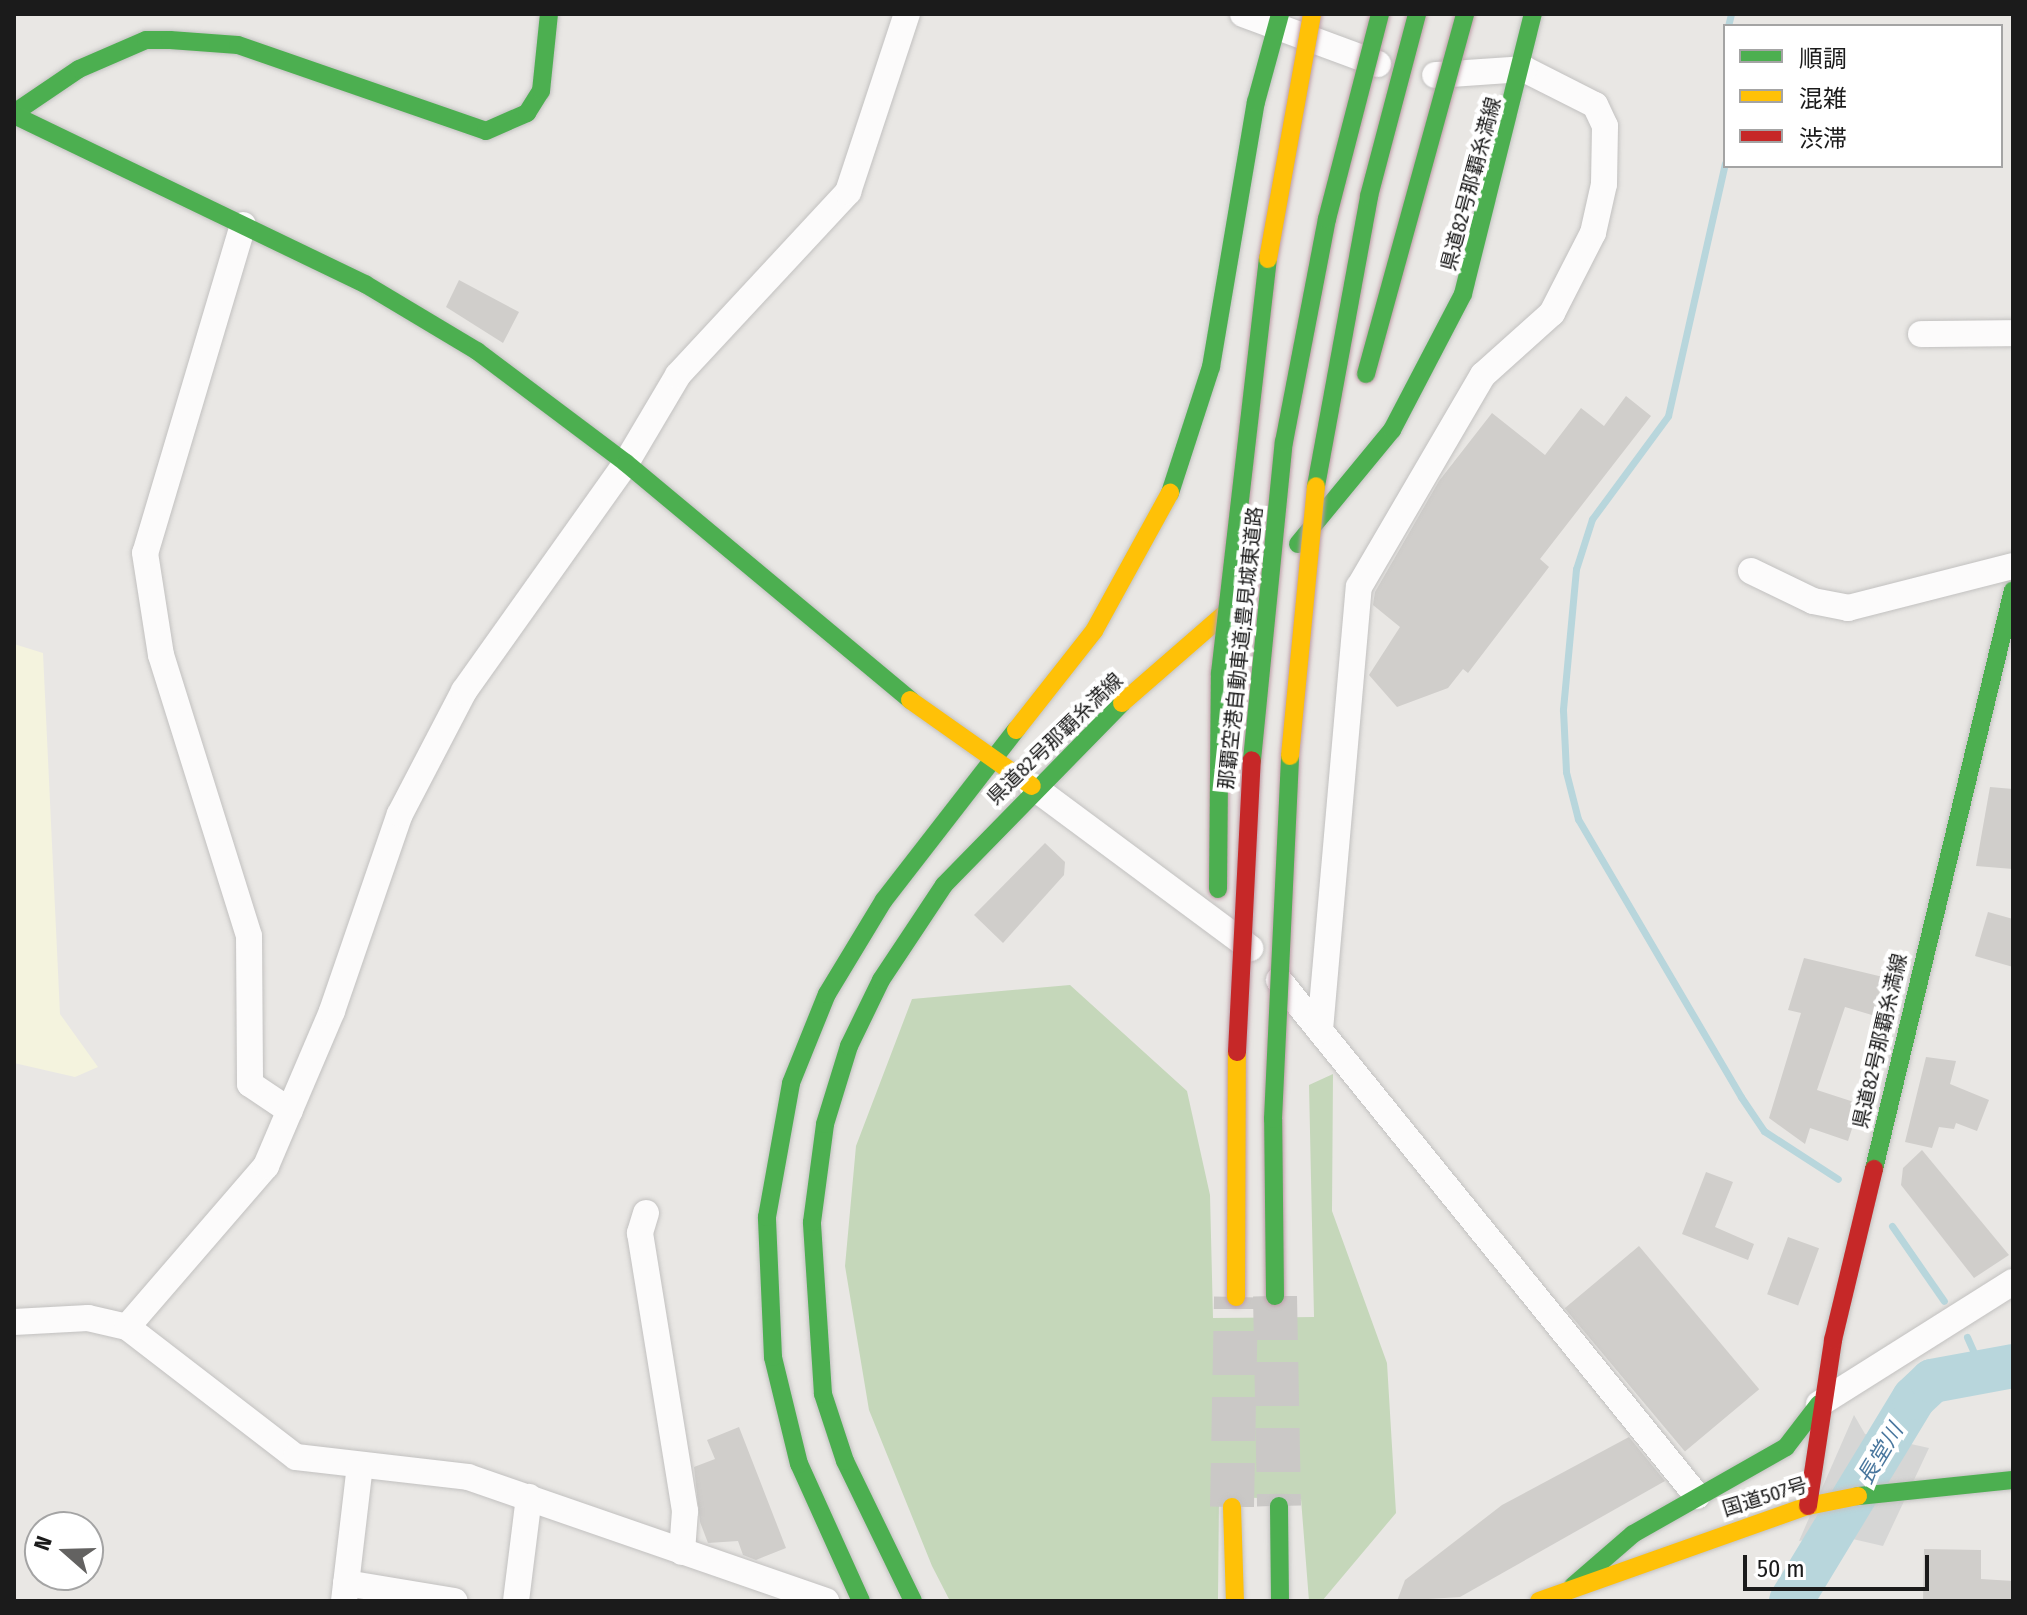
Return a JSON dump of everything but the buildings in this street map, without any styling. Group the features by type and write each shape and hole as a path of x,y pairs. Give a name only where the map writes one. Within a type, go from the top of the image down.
{"main road":[{"path":"549,14 541,91 527,113 486,131 238,45 170,40 146,40 79,69 14,114 365,284 477,351 626,463 946,730 1032,786"},
{"path":"1233,1127 1214,809 1220,673 1251,377 1312,14"},
{"name":"那覇空港自動車道;豊見城東道路","path":"1236,1297 1233,1127 1256,673 1284,442 1327,219 1380,14"},
{"path":"1275,1296 1273,1119 1294,682 1315,491 1369,196 1417,14"},
{"path":"1363,389 1465,14"},
{"name":"県道82号那覇糸満線","path":"913,1601 845,1461 823,1394 812,1222 825,1124 849,1046 917,921 1032,786 1279,566 1392,430 1463,294 1524,69 1533,14"},
{"name":"県道82号那覇糸満線","path":"861,1601 811,1496 784,1408 765,1260 772,1163 791,1083 827,994 884,900 1094,631 1172,490 1211,367 1278,22"},
{"path":"1340,523 1352,449"},
{"name":"県道82号那覇糸満線","path":"1811,1506 1819,1404 2013,590"},
{"path":"1273,1119 1320,671"},
{"path":"1573,1586 1633,1534 1786,1447 1819,1404"},
{"name":"国道507号","path":"1539,1601 1573,1586 1811,1506 1911,1486 2013,1480"},
{"path":"1279,1506 1280,1601"},
{"path":"1232,1507 1235,1601"}],"street":[{"path":"127,1327 233,1210 266,1166 290,1111 400,814 464,691 626,463 678,375 848,192 907,14"},
{"path":"1243,14 1278,22 1411,76 1524,69 1595,105 1605,126 1604,184 1593,233 1552,313 1483,375 1359,587 1320,1030"},
{"path":"243,225 145,553 161,655 249,936 250,1084 290,1111"},
{"path":"1921,334 2013,333"},
{"path":"1751,571 1813,601 1848,608 2013,566"},
{"path":"1032,786 1259,956 1697,1496"},
{"path":"646,1213 640,1233 666,1431 685,1511 682,1552"},
{"path":"1819,1404 2013,1282"},
{"path":"14,1322 88,1318 127,1327 296,1457 468,1477 682,1552 774,1593 826,1601"},
{"path":"360,1465 345,1592 455,1601"},
{"path":"516,1601 529,1497"}],"shaded area":[{"path":"14,644 43,653 60,1014 98,1067 75,1077 14,1063"},
{"path":"1070,985 1187,1091 1210,1195 1213,1318 1314,1317 1309,1085 1333,1074 1332,1211 1387,1363 1396,1513 1322,1601 1309,1601 1301,1499 1219,1497 1218,1601 950,1601 932,1566 869,1410 845,1266 856,1146 912,999"}],"pier":[{"path":"1854,1415 1865,1434 1929,1448 1883,1546 1831,1534 1799,1541"}],"waterway":[{"path":"1728,24 1731,14"},
{"path":"1724,168 1668,416 1592,519 1576,569 1563,710 1566,772 1578,819 1741,1097 1764,1131 1838,1179"},
{"path":"1892,1226 1944,1301"},
{"path":"1967,1337 1981,1368"},
{"name":"長堂川","path":"1791,1601 1914,1398 1932,1381 2013,1366"}],"tunnel":[{"path":"1275,1296 1279,1506"},
{"path":"1232,1507 1236,1297"}],"traffic: fast":[{"path":"14,113 79,69 146,40 170,40 238,45 486,131 527,113 541,91 549,14"},
{"path":"1170,493 1211,367 1256,102 1280,14"},
{"path":"1252,760 1284,442 1327,219 1380,14"},
{"path":"1316,486 1369,196 1417,14"},
{"path":"1366,374 1465,14"},
{"path":"1298,544 1392,430 1463,294 1533,14"},
{"path":"14,115 365,284 477,351 626,463 910,700"},
{"path":"1218,889 1220,673 1268,259"},
{"path":"1874,1169 2013,590"},
{"path":"913,1601 845,1461 823,1394 812,1222 825,1124 849,1046 881,980 944,885 1122,703"},
{"path":"861,1601 799,1464 773,1357 767,1217 791,1083 827,994 884,900 1016,730"},
{"path":"1275,1296 1273,1119 1290,756"},
{"path":"1573,1586 1633,1534 1786,1447 1819,1404"},
{"path":"1858,1496 2013,1480"},
{"path":"1279,1506 1280,1601"}],"traffic: slow":[{"path":"1268,259 1312,14"},
{"path":"1290,756 1316,486"},
{"path":"1016,730 1094,631 1170,493"},
{"path":"1122,703 1245,596"},
{"path":"910,700 1032,786"},
{"path":"1236,1297 1237,1052"},
{"path":"1539,1601 1808,1506 1858,1496"},
{"path":"1232,1507 1235,1601"}],"traffic: jam":[{"path":"1237,1052 1252,760"},
{"path":"1808,1506 1833,1340 1874,1169"}]}
